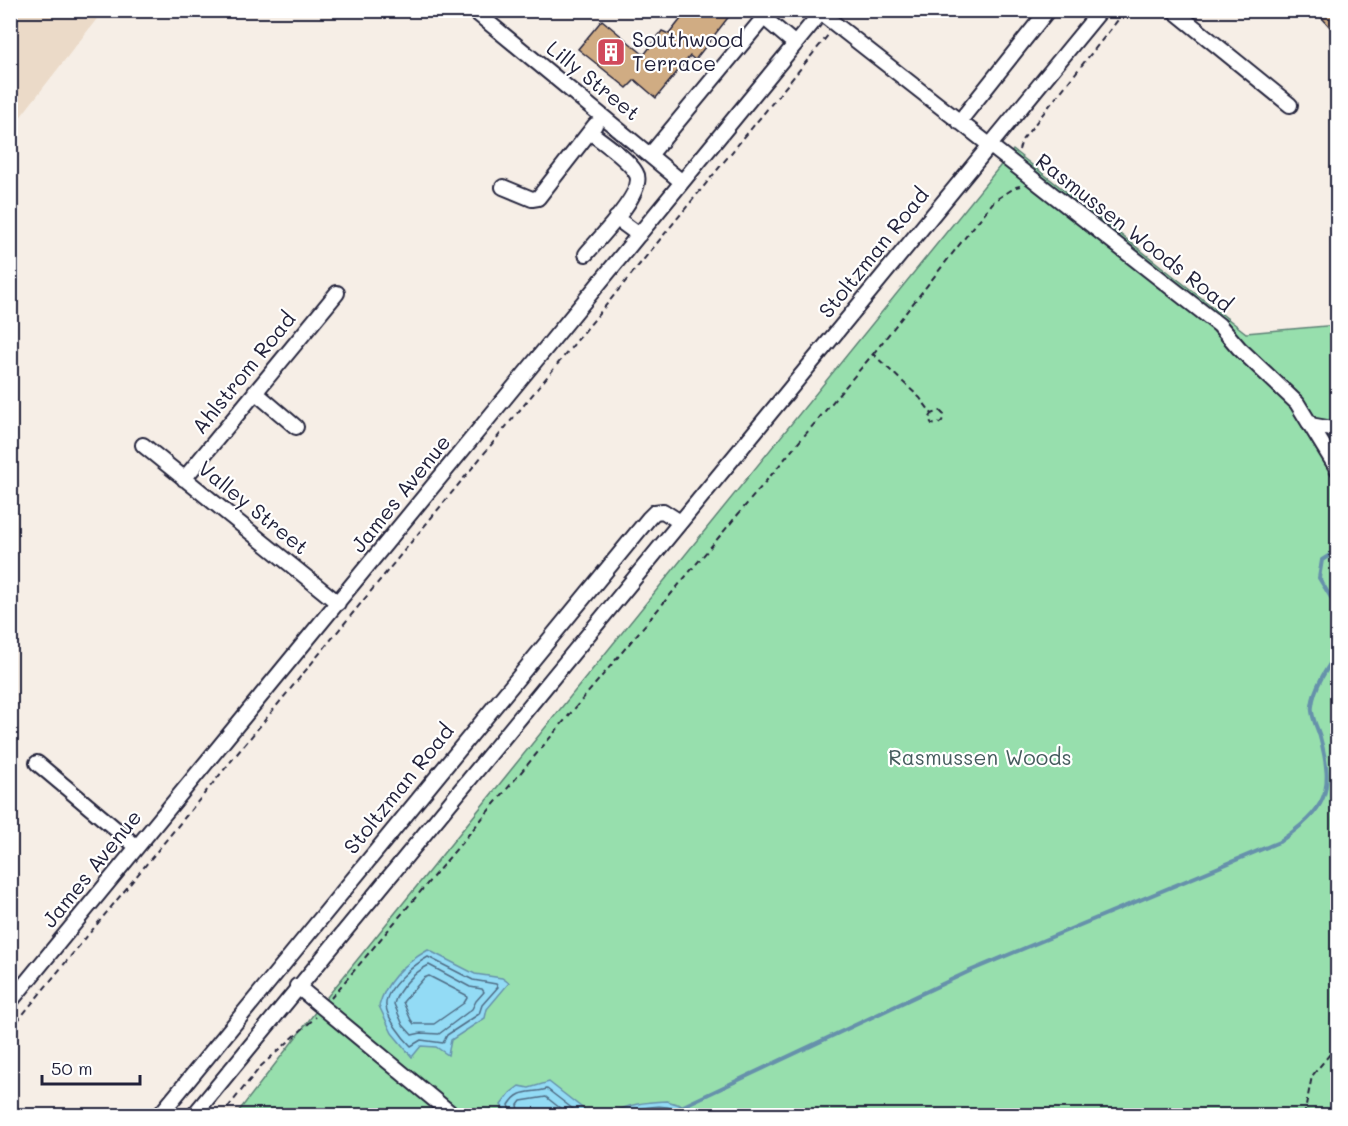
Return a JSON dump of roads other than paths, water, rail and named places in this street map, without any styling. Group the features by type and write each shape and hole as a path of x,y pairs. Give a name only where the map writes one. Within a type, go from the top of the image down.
{"street":[{"path":"959,122 1048,10"},
{"name":"Stoltzman Road","path":"193,1116 297,986 1101,10"},
{"path":"1173,10 1290,105"},
{"name":"Rasmussen Woods Road","path":"822,12 989,146 1219,325 1239,348 1297,403 1338,470"},
{"name":"James Avenue","path":"13,995 338,603 822,12"},
{"name":"Lilly Street","path":"477,13 682,182"},
{"path":"650,155 763,13 795,44"},
{"path":"503,187 532,199 538,198 602,116"},
{"path":"586,254 631,199 639,184 635,171 590,132"},
{"path":"616,218 639,235"},
{"name":"Ahlstrom Road","path":"184,479 337,293"},
{"path":"255,392 296,427"},
{"path":"1310,425 1338,430"},
{"name":"Valley Street","path":"143,445 338,603"},
{"name":"Stoltzman Road","path":"159,1116 649,518 663,511 680,522"},
{"path":"37,763 137,847"},
{"path":"297,986 454,1116"}],"water":[{"path":"428,950 475,974 502,978 509,983 487,1009 485,1018 451,1040 448,1055 436,1047 421,1046 412,1057 392,1033 379,1006 386,988 398,973"},
{"path":"549,1082 590,1114 595,1115 508,1115 501,1105 519,1086 529,1088"},
{"path":"667,1101 683,1106 689,1115 608,1115 636,1104"}],"waterway":[{"path":"1338,550 1322,560 1319,578 1338,609"},
{"path":"679,1108 972,970 1279,842 1307,820 1323,798 1327,772 1312,706 1318,685 1338,652"}],"place":[{"name":"Southwood Terrace","path":"611,52"}],"park label":[{"name":"Rasmussen Woods","path":"980,758"}]}
